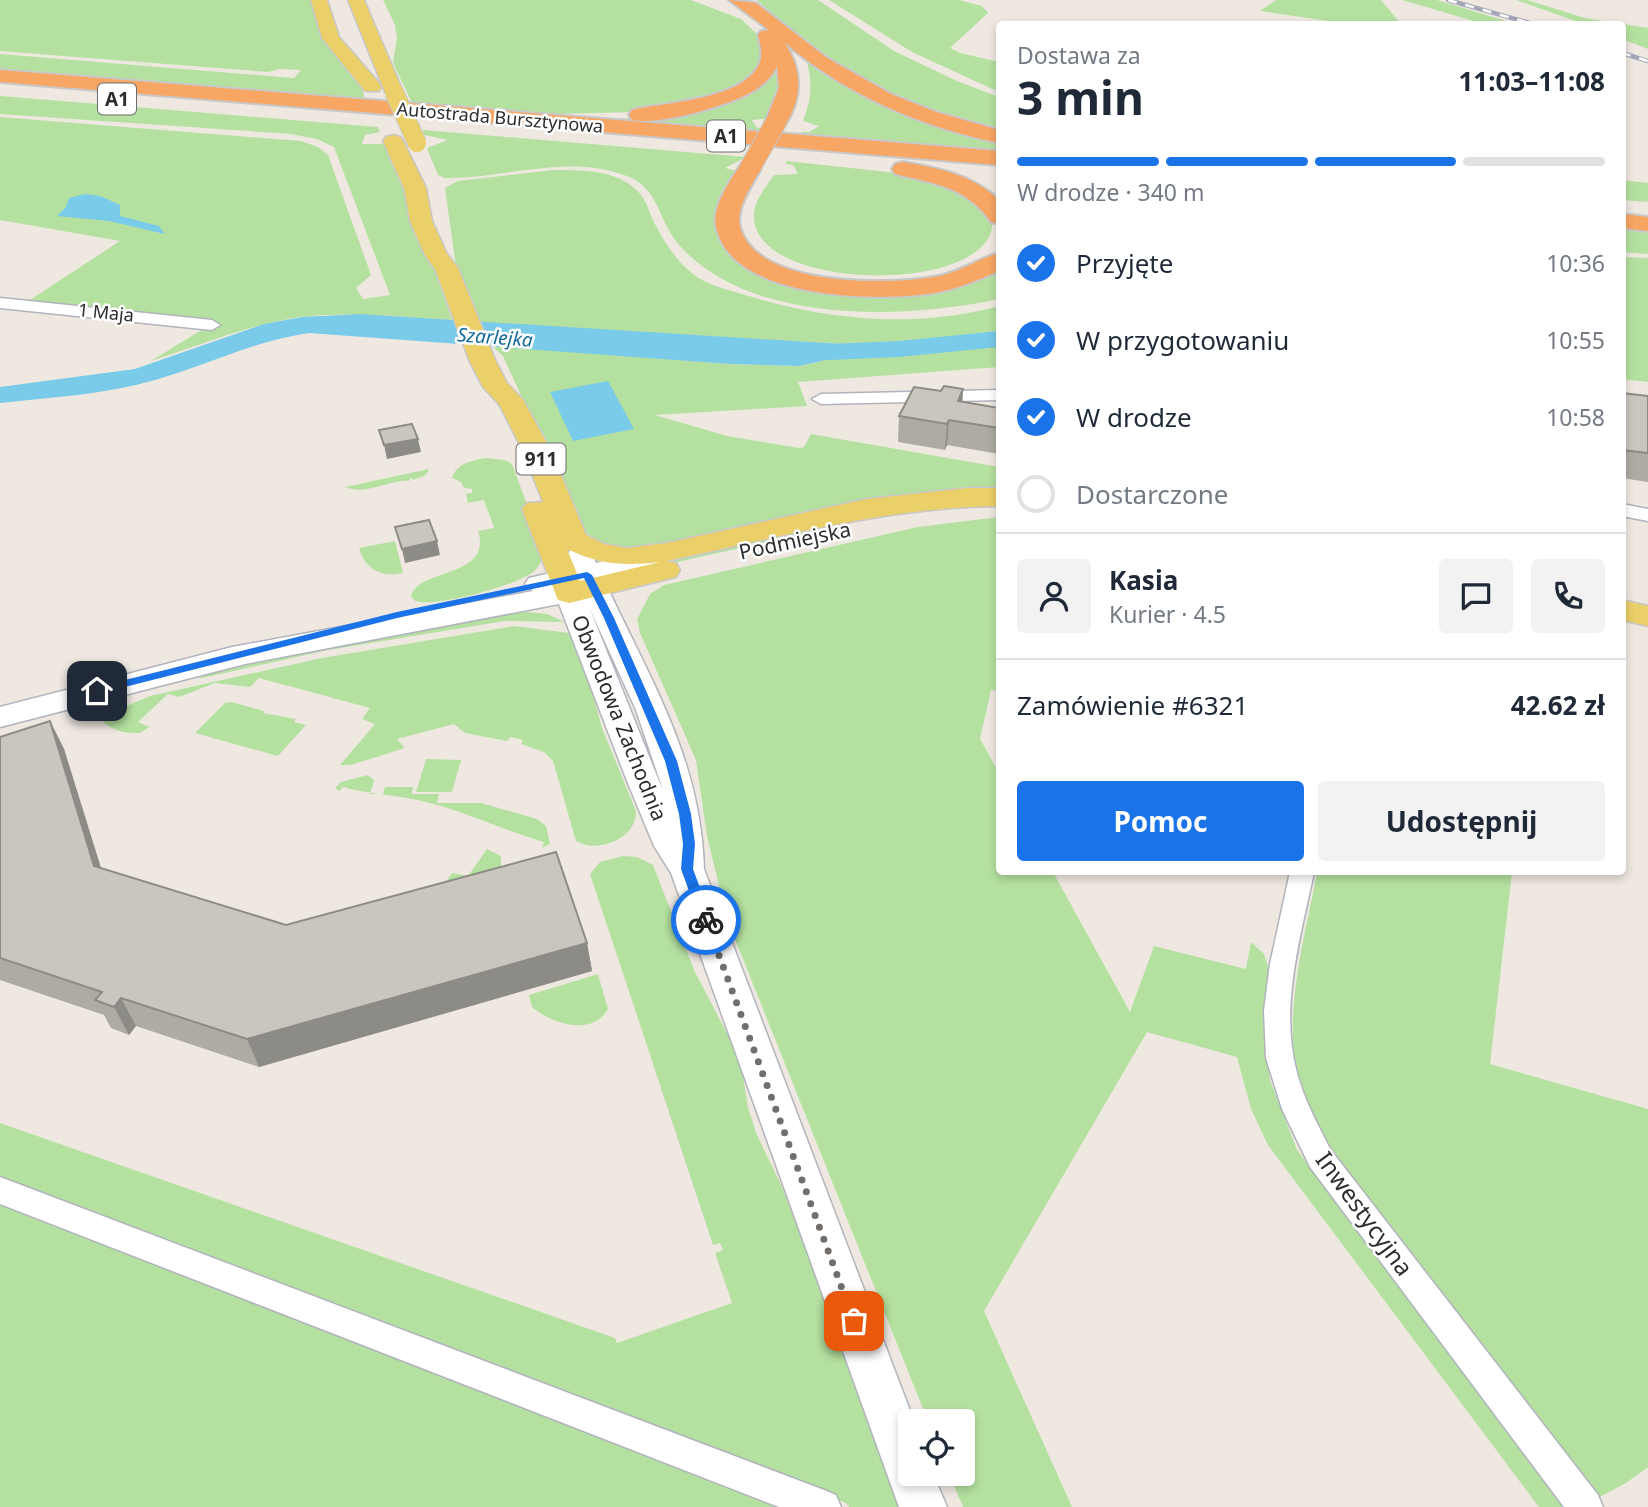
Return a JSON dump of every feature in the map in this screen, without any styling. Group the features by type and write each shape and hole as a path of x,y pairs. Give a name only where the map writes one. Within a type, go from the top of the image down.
{"highway":[{"path":"738,0 776,34 790,78 786,122 760,169 729,216 730,233 747,256 777,273 830,286 897,289 951,281 996,262"},
{"path":"717,1 868,90 917,112 996,136"},
{"path":"453,114 614,116 690,107 729,95 760,77 771,59 776,34"},
{"name":"Autostrada Bursztynowa","path":"0,76 996,158"},
{"name":"Autostrada Bursztynowa","path":"0,90 996,170"},
{"path":"808,155 943,178 977,192 996,212"},
{"path":"760,169 747,213 749,232 766,252 813,272 870,279 933,274 956,267 982,254 996,240"},
{"path":"1626,208 1648,211"},
{"path":"1626,221 1648,223"}],"main road":[{"path":"319,0 331,38 372,88"},
{"name":"911","path":"340,0 393,141 415,188 421,221 436,254 446,268 483,362 496,387"},
{"name":"911","path":"356,0 417,144 442,212 446,268"},
{"path":"390,34 391,84"},
{"name":"Obwodowa Zachodnia","path":"496,387 510,400 537,451 573,540 584,629 666,835 687,869 898,1440"},
{"name":"Obwodowa Zachodnia","path":"496,387 496,402 578,584 609,618 671,761 685,814 689,844 687,869"},
{"name":"Podmiejska","path":"573,540 596,551 627,557 667,552 867,508 968,497 996,498"},
{"name":"Podmiejska","path":"578,584 905,517 996,507"},
{"path":"232,657 520,603 667,552"},
{"path":"0,716 397,615 578,584"},
{"path":"520,603 564,612 584,629"},
{"path":"1626,611 1648,616"},
{"name":"Obwodowa Zachodnia","path":"915,1486 923,1507"}],"street":[{"name":"1 Maja","path":"0,303 212,325"},
{"path":"821,399 996,395"},
{"path":"1626,511 1648,515"},
{"name":"Inwestycyjna","path":"1301,875 1287,943 1279,1003 1280,1057 1298,1115 1320,1158 1587,1507"},
{"path":"0,1190 824,1507"}],"green space":[{"path":"0,0 312,0 360,81 365,99 0,71 0,54 294,78 301,70 280,69 268,72 0,51"},
{"path":"383,0 691,0 741,19 761,38 766,53 750,79 718,95 636,112 553,114 412,103 393,63 397,38 395,25"},
{"path":"757,0 818,0 894,51 957,81 996,96 996,133 914,107 813,51"},
{"path":"829,0 959,0 982,6 988,13 950,48 996,61 996,91 912,52"},
{"path":"1276,0 1381,0 1398,21 1328,21 1260,11"},
{"path":"1402,0 1437,0 1506,21 1474,21"},
{"path":"1516,0 1527,0 1604,21 1576,21"},
{"path":"1626,25 1648,28 1648,49 1626,41"},
{"path":"777,54 784,78 773,118 752,120 756,127 762,129 760,132 610,120 668,114 727,99"},
{"path":"805,56 972,132 996,138 996,151 800,135 819,126 803,121 810,88"},
{"path":"0,96 378,127 380,132 365,135 362,144 385,144 423,236 452,320 358,315 301,317 244,330 151,361 216,321 30,300 120,241 0,220 0,117 301,141 318,147 328,155 371,275 356,288 363,299 390,295 334,147 317,139 291,134 0,114"},
{"path":"423,130 746,157 725,168 741,172 728,243 826,289 980,276 996,268 996,300 961,306 876,312 831,310 788,303 747,291 711,272 673,237 652,196 645,188 624,175 602,169 557,167 445,178 438,175 427,148 448,140 424,135"},
{"path":"787,161 915,175 949,184 991,212 988,239 964,259 927,271 882,275 836,272 796,262 766,244 754,218 763,190 774,175 798,174 793,165 785,164"},
{"path":"552,170 575,170 612,176 633,186 641,195 677,259 698,278 716,286 805,310 870,318 935,317 996,307 996,332 901,342 842,344 478,323 457,274 445,188 458,181"},
{"path":"1626,180 1648,183 1648,202 1626,200"},
{"path":"1626,230 1648,232 1648,254 1626,252"},
{"path":"1626,257 1648,258 1648,382 1626,379"},
{"path":"996,342 996,367 798,382 807,406 655,415 727,436 799,448 804,447 811,434 996,466 996,491 631,548 600,543 583,530 503,356 491,345 730,364 799,366 822,361 838,350 879,352"},
{"path":"485,458 505,460 512,464 544,549 541,562 532,573 492,589 456,599 415,601 411,596 417,587 465,565 475,557 480,546 478,531 494,528 484,500 468,503 466,494 472,493 472,489 464,488 461,482 452,478 461,466"},
{"path":"429,469 426,475 413,480 411,477 409,481 362,490 345,487"},
{"path":"878,515 835,527 614,576 617,572"},
{"path":"996,517 996,691 991,690 980,739 996,768 996,875 1055,875 1130,1012 1154,946 1246,969 1251,942 1264,954 1269,969 1263,1025 1270,1080 1297,1150 1566,1507 1539,1507 1268,1145 1251,1109 1237,1057 1147,1032 984,1311 1072,1507 963,1507 954,1486 975,1486 975,1409 923,1409 727,919 707,836 696,760 640,633 637,619 650,594 664,585 918,527"},
{"path":"395,541 403,573 388,574 375,570 365,561 359,548"},
{"path":"508,613 547,614 565,622 505,621 328,650 202,678 196,677 321,648"},
{"path":"514,626 577,634 602,728 636,811 635,821 630,829 614,841 594,846 576,841 553,761 544,752 521,744 523,740 511,737 507,741 465,733 454,724 397,739 404,747 402,749 351,765 340,765 375,724 362,719 370,708 259,678 250,687 215,683 179,697 168,694 138,722 149,727 140,733 112,728 101,717 150,696 322,658"},
{"path":"231,702 264,711 263,713 296,719 294,722 306,725 278,756 195,733 225,703"},
{"path":"426,759 461,760 452,792 416,792"},
{"path":"368,775 374,780 370,793 343,787 339,791 335,788 341,782"},
{"path":"385,787 413,787 412,794 439,794 437,803 481,803 537,819 546,826 550,844 542,848 544,842 444,807 379,794 383,794"},
{"path":"487,849 501,856 501,868 444,884 452,873 468,876"},
{"path":"623,856 637,857 653,865 694,970 740,1058 748,1107 756,1133 782,1187 906,1507 849,1507 846,1503 783,1478 0,1179 0,1123 615,1338 617,1343 732,1303 715,1253 723,1250 720,1243 713,1245 590,874 600,862"},
{"path":"1316,875 1512,875 1490,1064 1648,1109 1648,1467 1626,1483 1598,1498 1347,1179 1323,1137 1298,1078 1293,1015 1298,967"},
{"path":"598,974 608,1009 601,1018 592,1023 572,1025 550,1018 532,1007 529,995"},
{"path":"0,1205 789,1507 0,1507"}],"water":[{"path":"85,194 100,196 120,205 120,216 159,226 165,234 109,221 57,216 66,207 69,198"},
{"path":"359,314 842,344 901,342 996,332 996,342 879,352 838,350 822,361 799,366 730,364 309,333 269,342 136,385 78,395 0,403 0,387 135,369 264,324 302,317"},
{"path":"608,381 634,429 573,441 550,392"}],"building":[{"path":"944,386 963,389 958,401 996,407 996,428 949,420 947,424 899,416 914,387 941,391"},
{"path":"1626,393 1648,396 1648,453 1626,450"},
{"path":"412,424 418,439 384,445 379,430"},
{"path":"429,520 437,541 402,549 395,527"},
{"path":"50,721 94,866 286,925 556,852 587,943 247,1039 121,998 114,1007 95,1000 102,992 0,958 0,737"}],"waterway":[{"name":"Szarlejka","path":"784,354 899,349 996,339"}],"railway":[{"path":"1448,0 1522,21"},
{"path":"1626,54 1648,61"}],"way so far":[{"path":"706,920 854,1321"}],"route":[{"path":"97,691 397,615 587,575 609,618 671,761 685,814 689,844 687,869 706,920"}]}
